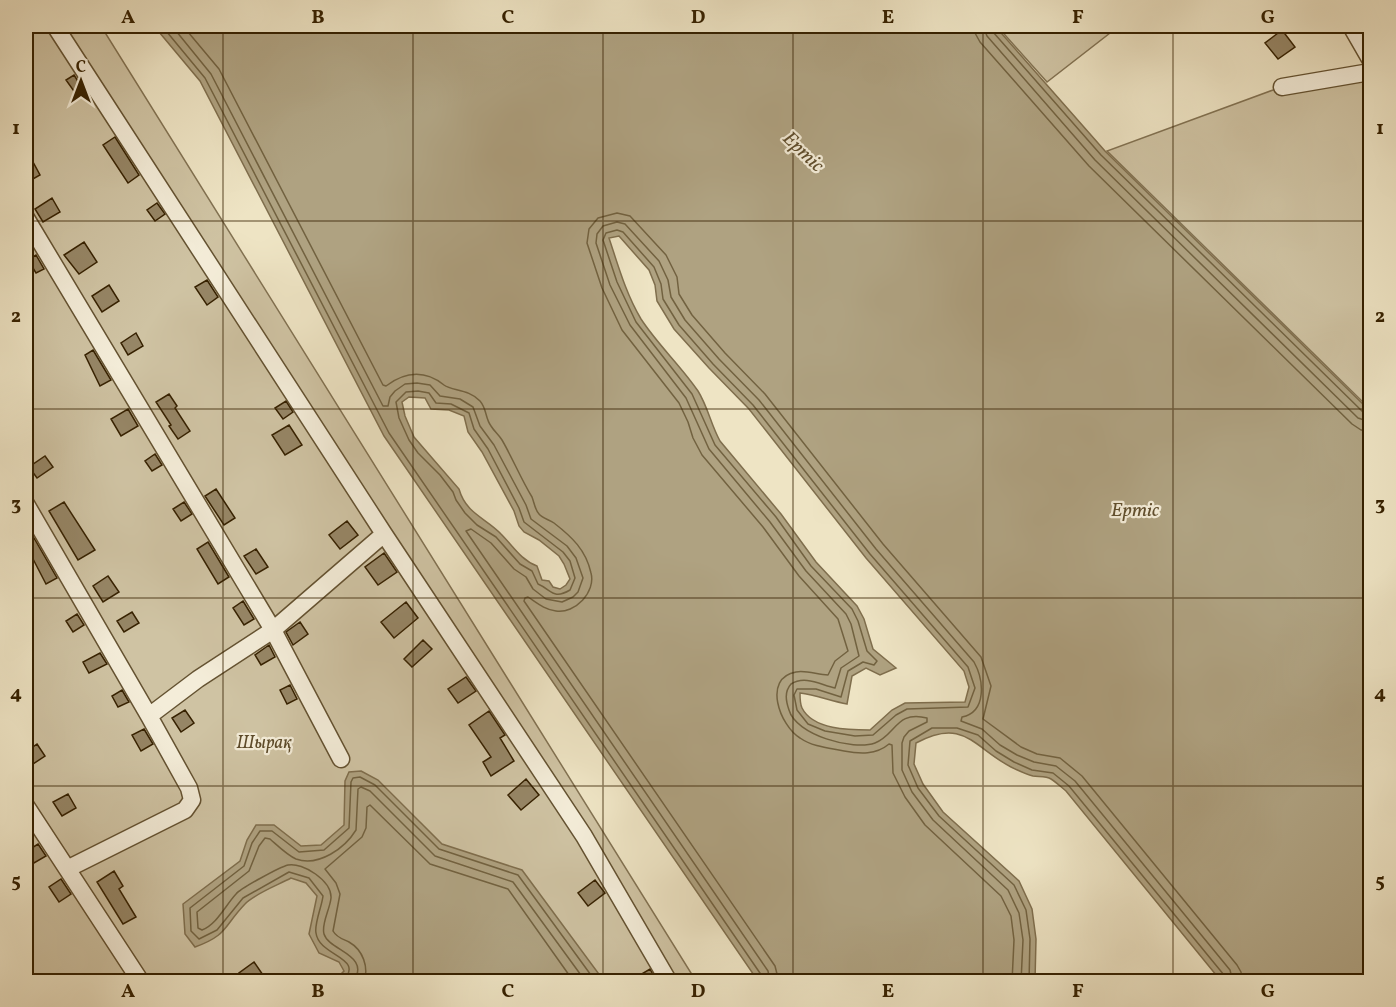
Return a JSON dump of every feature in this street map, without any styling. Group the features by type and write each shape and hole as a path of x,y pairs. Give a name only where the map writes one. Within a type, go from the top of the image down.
{"street":[{"path":"55,26 384,534 584,836 669,981"},
{"path":"1351,26 1371,59"},
{"path":"1282,87 1371,72"},
{"path":"26,218 273,630 341,759"},
{"path":"26,504 149,716 189,788 192,800 184,810 67,868"},
{"path":"149,716 198,679 273,630 384,534"},
{"path":"26,806 141,981"}],"green space":[{"name":"Шырақ","path":"26,26 101,26 696,981 26,981"},
{"path":"997,26 1119,26 1047,82"},
{"path":"1370,74 1370,409 1107,151 1273,90"}],"water":[{"name":"Ертіс","path":"154,26 995,26 1105,151 1370,411 1370,981 1221,981 1066,791 1049,778 1030,775 1011,767 967,738 946,733 916,743 914,764 923,784 943,812 1019,881 1032,909 1036,939 1035,981 758,981 384,436 200,81","holes":["619,236 649,270 655,285 657,301 674,329 749,409 866,558 964,671 969,687 965,702 905,703 892,710 870,730 852,730 823,725 807,715 801,706 800,693 847,704 852,676 866,668 880,675 896,668 873,649 864,619 857,606 816,562 781,514 720,441 698,391 641,319 627,290 609,238","409,397 425,398 431,409 449,410 464,416 468,432 482,452 514,511 519,526 559,556 570,579 566,585 560,589 553,587 549,581 542,580 537,566 522,556 495,528 471,510 459,489 414,437 402,402"]},
{"path":"361,771 378,780 442,844 522,870 604,981 334,981 344,971 339,962 319,953 309,934 317,896 306,883 291,878 249,900 220,934 195,947 185,934 183,904 240,861 247,840 256,825 274,825 301,846 321,845 344,825 345,781 349,772"}],"building":[{"path":"1282,30 1295,47 1278,59 1265,43"},
{"path":"74,75 83,89 76,94 66,80"},
{"path":"115,137 139,175 128,183 103,145"},
{"path":"26,149 40,175 26,183"},
{"path":"52,198 60,212 43,222 35,209"},
{"path":"157,203 165,214 155,221 147,210"},
{"path":"84,242 97,262 79,274 64,255"},
{"path":"36,255 44,269 36,273 28,260"},
{"path":"207,280 218,297 207,305 195,287"},
{"path":"109,285 119,301 102,312 92,296"},
{"path":"136,333 143,346 128,355 121,343"},
{"path":"93,350 111,380 100,386 85,355"},
{"path":"169,394 190,431 178,439 156,402"},
{"path":"286,401 293,412 283,419 275,408"},
{"path":"128,409 138,426 121,436 111,419"},
{"path":"289,425 302,445 285,455 272,435"},
{"path":"155,454 162,465 152,471 145,461"},
{"path":"45,456 53,467 37,478 29,467"},
{"path":"216,489 235,518 224,525 205,496"},
{"path":"64,502 95,550 78,560 49,511"},
{"path":"184,502 192,514 181,521 173,509"},
{"path":"347,521 358,535 340,549 329,535"},
{"path":"34,538 57,578 46,584 32,557 26,561 26,543"},
{"path":"208,542 229,577 218,584 197,549"},
{"path":"256,549 268,567 256,574 244,556"},
{"path":"384,553 397,572 378,585 365,567"},
{"path":"108,576 119,592 103,602 93,586"},
{"path":"243,601 254,619 244,625 233,608"},
{"path":"406,602 418,618 394,638 381,622"},
{"path":"132,612 139,623 124,632 117,621"},
{"path":"77,614 84,625 73,632 66,621"},
{"path":"300,622 308,634 293,645 286,632"},
{"path":"423,640 432,649 412,667 404,659"},
{"path":"269,645 275,657 261,665 255,655"},
{"path":"100,653 107,664 89,673 83,662"},
{"path":"466,677 476,691 458,703 448,689"},
{"path":"290,685 297,699 287,704 280,690"},
{"path":"122,690 129,702 118,707 112,696"},
{"path":"185,710 194,723 181,732 172,718"},
{"path":"489,711 505,735 500,738 514,761 491,776 483,762 491,757 469,725"},
{"path":"144,729 153,744 141,751 132,735"},
{"path":"37,744 45,756 30,766 26,760 26,752"},
{"path":"526,779 539,795 521,810 508,795"},
{"path":"68,794 76,808 62,816 53,802"},
{"path":"38,844 46,856 34,863 27,851"},
{"path":"114,871 123,886 119,889 136,917 123,924 97,882"},
{"path":"61,879 71,894 59,902 49,887"},
{"path":"595,880 605,893 588,906 578,893"},
{"path":"254,962 263,975 254,981 245,981 239,973"},
{"path":"650,969 656,980 630,981"}]}
